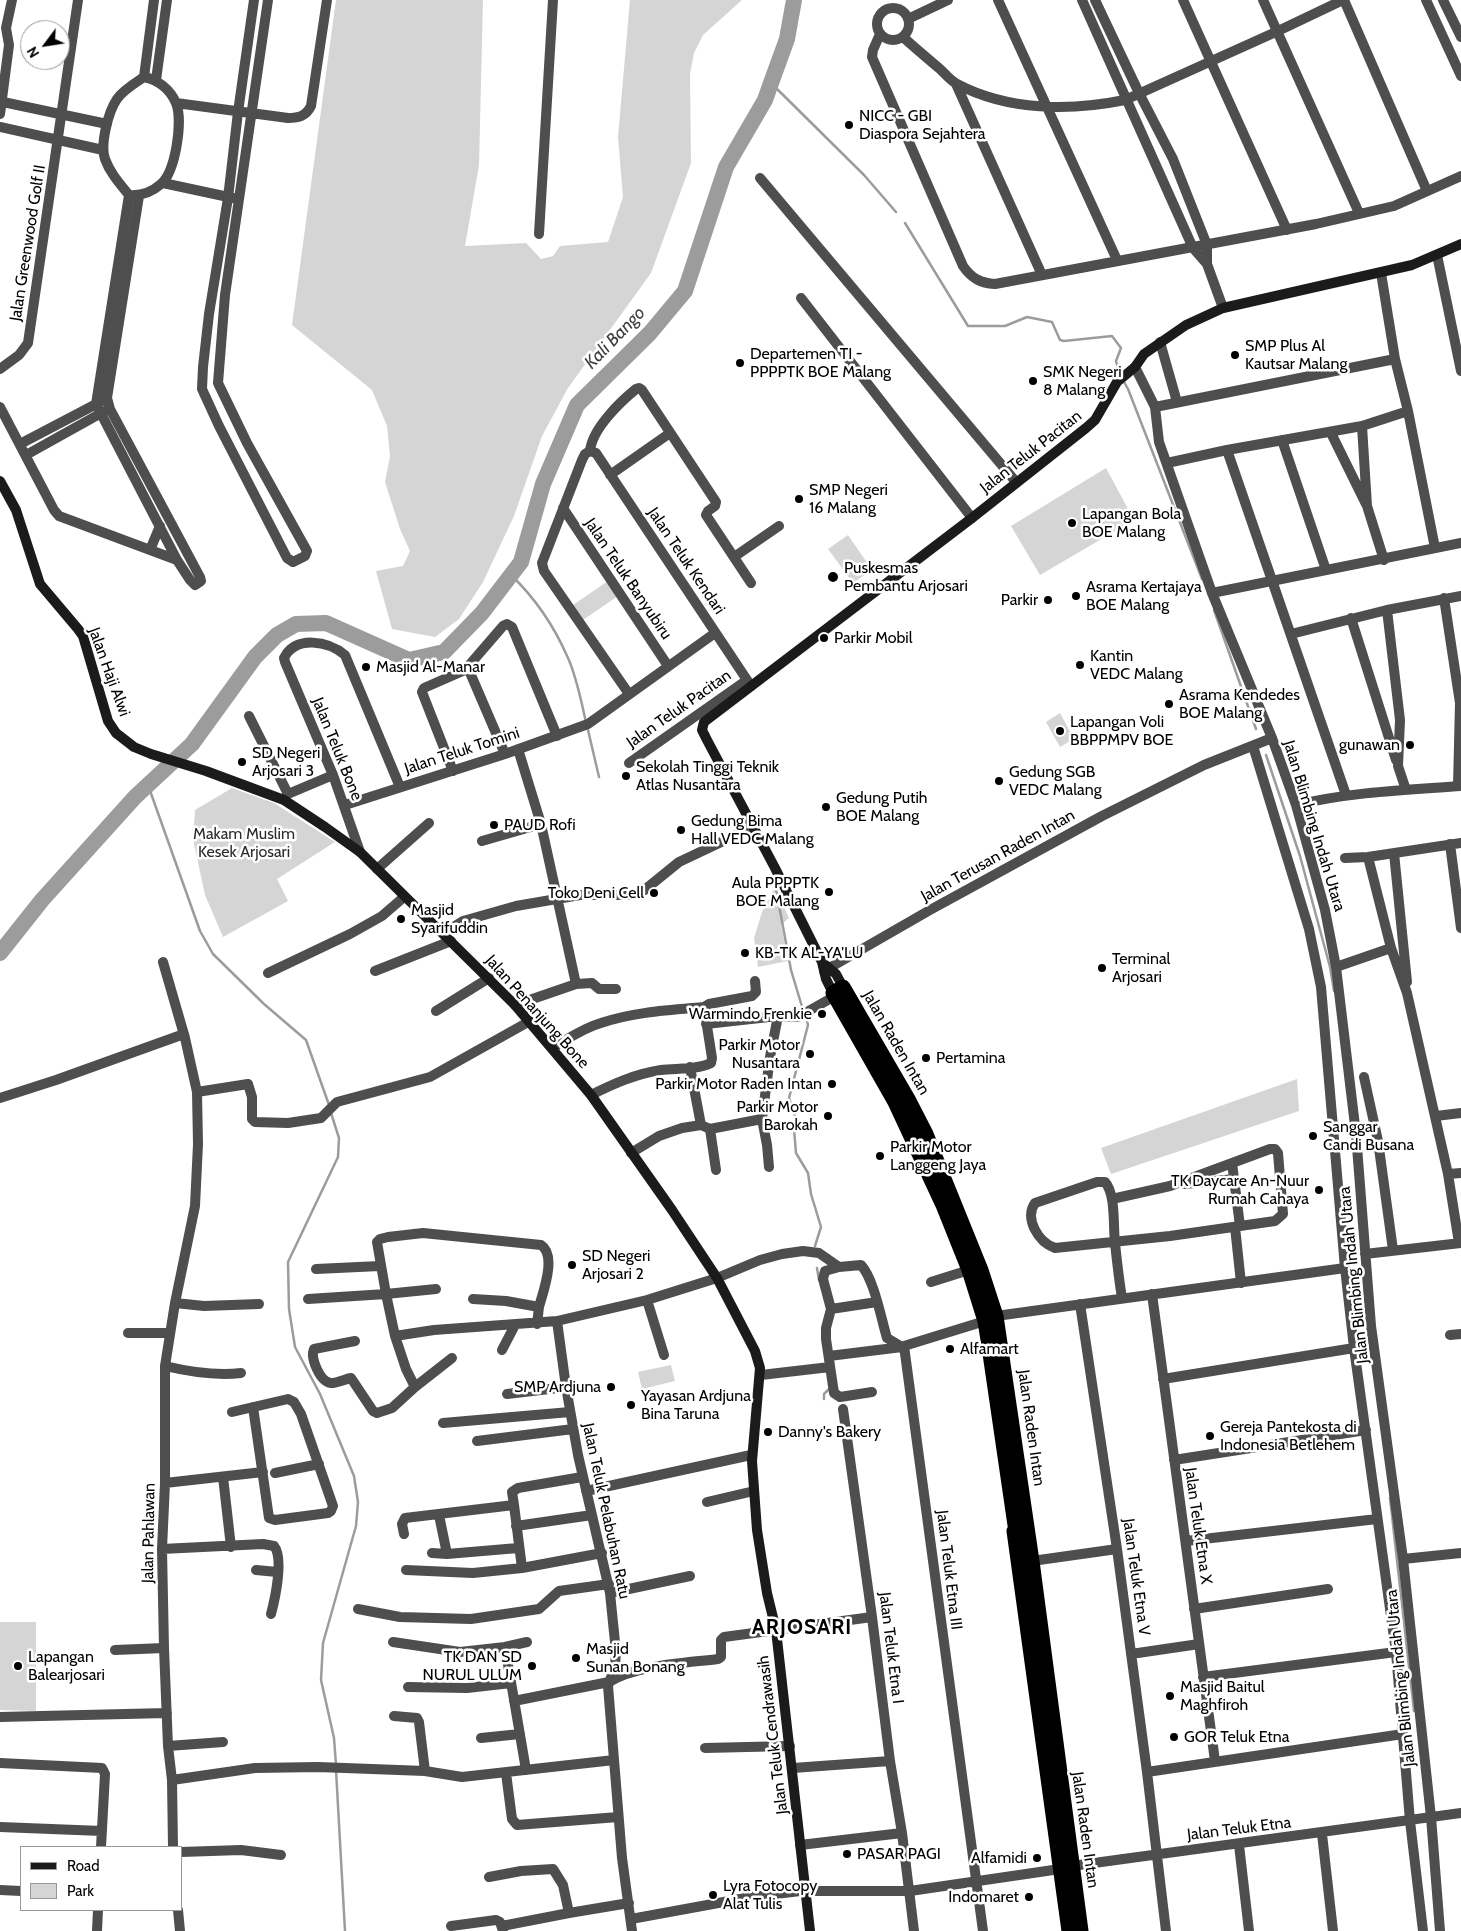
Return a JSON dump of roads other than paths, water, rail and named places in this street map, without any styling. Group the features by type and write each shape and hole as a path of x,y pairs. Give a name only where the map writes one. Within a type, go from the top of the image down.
{"highway":[{"name":"Jalan Raden Intan","path":"837,992 856,1019 910,1118 962,1222 989,1292 990,1319 1016,1532 1014,1531 1066,1868 1081,1931"},
{"name":"Jalan Raden Intan","path":"910,1118 969,1270 1000,1338 1032,1561 1066,1868 1069,1931"}],"street":[{"path":"0,114 9,45 3,30 12,0"},
{"name":"Jalan Greenwood Golf II","path":"0,369 20,354 28,343 78,0"},
{"path":"134,195 98,409 177,560 190,580 197,583 200,577 109,404 134,195 109,168 103,150 106,124 117,99 144,77 154,0"},
{"path":"156,80 167,0"},
{"path":"254,0 228,198 210,314 202,389 287,558 290,562 294,562 305,556 307,551 247,443 218,383 225,294 268,0"},
{"path":"176,103 288,118 297,118 308,112 311,106 326,0"},
{"path":"539,234 553,0"},
{"path":"908,20 948,0"},
{"path":"998,0 1117,260"},
{"path":"1082,0 1125,100 1193,248 1208,264"},
{"path":"1095,0 1172,159 1207,245 1208,264 1223,308"},
{"path":"1183,0 1287,230"},
{"path":"1263,0 1359,213"},
{"path":"903,36 956,84 988,96 1016,103 1046,107 1100,105 1125,100 1343,0 1427,191"},
{"path":"1426,0 1461,76"},
{"path":"1443,0 1461,37"},
{"path":"888,8 900,10 908,20 909,26 903,36 891,40 880,34 876,22 882,11 888,8"},
{"path":"880,34 872,50 872,57 964,266 972,277 985,283 995,284 1117,260 1193,248 1287,230 1394,206 1461,176"},
{"path":"144,77 156,80 167,90 176,103 179,117 178,138 171,167 163,183"},
{"path":"956,84 1042,276"},
{"path":"3,102 106,124"},
{"path":"0,127 103,150"},
{"path":"760,178 1016,482"},
{"path":"134,195 163,183 240,199"},
{"name":"Jalan Teluk Pacitan","path":"629,763 749,683 972,518 1095,420 1120,382 1135,367 1144,354 1186,325 1223,308 1412,265 1437,256 1461,244"},
{"path":"1437,256 1458,339 1461,371"},
{"path":"1381,273 1395,358 1408,411 1435,548"},
{"path":"802,298 972,518"},
{"path":"1160,342 1178,402"},
{"path":"1135,367 1155,407 1251,389 1395,358"},
{"path":"202,389 218,383"},
{"path":"629,694 544,571 542,564 585,454 593,452 591,445 616,406 639,388 716,502 715,506 706,515 751,583"},
{"path":"20,444 109,404"},
{"path":"0,407 54,510 59,516 177,560"},
{"name":"Jalan Blimbing Indah Utara","path":"1155,407 1159,442 1166,464 1212,593 1272,738 1296,805 1325,910 1336,967 1356,1134 1372,1326 1403,1559 1431,1817 1440,1931"},
{"path":"26,455 98,409"},
{"path":"1166,464 1227,450 1332,433 1362,426 1408,411"},
{"path":"1362,426 1367,506"},
{"path":"610,475 670,433"},
{"path":"1332,433 1367,506 1384,560"},
{"path":"1282,440 1326,570"},
{"path":"1227,450 1346,795"},
{"name":"Jalan Teluk Kendari","path":"593,452 749,683"},
{"path":"136,482 146,477"},
{"name":"Jalan Haji Alwi","path":"0,481 16,510 40,584 82,636 108,721 123,740 151,754"},
{"name":"Jalan Teluk Banyubiru","path":"563,508 668,666"},
{"path":"150,550 160,526"},
{"path":"734,557 779,526"},
{"path":"1212,593 1384,560 1461,543"},
{"path":"1290,634 1351,618 1461,596"},
{"path":"1296,805 1346,795 1460,786 1460,703 1444,598"},
{"path":"1387,610 1400,720 1398,766"},
{"path":"1351,618 1406,790"},
{"path":"453,771 422,695 424,688 468,668 502,626 509,624 512,627 557,736"},
{"name":"Jalan Teluk Tomini","path":"345,805 505,754 588,724 715,633"},
{"name":"Jalan Teluk Bone","path":"360,852 345,805 284,658 288,650 306,642 335,648 345,655 400,787"},
{"path":"468,668 505,754"},
{"name":"Jalan Teluk Pacitan","path":"702,730 702,724 707,719 749,683"},
{"path":"249,716 286,797 333,776"},
{"name":"Jalan Raden Intan","path":"702,730 825,967 826,979 837,992"},
{"name":"Jalan Terusan Raden Intan","path":"825,967 1102,816 1204,765 1272,738"},
{"name":"Jalan Blimbing Indah Utara","path":"1253,746 1309,929 1321,987 1354,1348 1396,1652 1410,1820 1423,1931"},
{"path":"518,749 541,824 576,984"},
{"name":"Jalan Penanjung Bone","path":"151,754 286,797 360,852 489,978 530,1021 590,1095 672,1210 717,1278"},
{"path":"377,869 429,823"},
{"path":"482,841 541,824"},
{"path":"375,971 447,937 463,921 493,912 580,895 642,892 679,862 753,826"},
{"path":"1345,858 1368,857 1461,843"},
{"path":"1450,844 1461,928"},
{"path":"1394,853 1407,993"},
{"path":"1365,1254 1460,1243 1436,1116 1407,993 1391,948 1368,857"},
{"path":"268,973 350,934 382,916 404,897"},
{"path":"1336,967 1391,948"},
{"name":"Jalan Pahlawan","path":"163,962 184,1034 197,1092 198,1144 195,1206 175,1303 165,1366 165,1483 162,1550 164,1648 168,1746 172,1780 173,1846"},
{"path":"436,1011 489,978"},
{"path":"552,1048 601,1022 661,1011 704,1006 752,996 756,992 755,982"},
{"path":"516,1005 576,984 592,983 599,989 616,989"},
{"path":"706,1024 778,1016 798,1017 837,992"},
{"path":"590,1095 622,1080 660,1070 690,1067 711,1062 704,1006"},
{"path":"769,1167 768,1145 762,1119 770,1057 778,1016"},
{"path":"197,1092 248,1084 252,1097 252,1119 255,1122 288,1123 321,1118 337,1102 430,1077 530,1021"},
{"path":"0,1098 184,1034"},
{"path":"690,1067 716,1170"},
{"path":"1364,1077 1378,1141 1392,1250"},
{"path":"1436,1116 1461,1114"},
{"path":"631,1153 659,1136 682,1128 706,1127 762,1119"},
{"path":"1122,1298 1115,1243 1112,1199 1107,1184 1105,1182 1097,1182 1038,1201 1033,1206 1031,1214 1038,1236 1051,1247 1059,1248 1115,1243 1275,1222 1283,1214 1278,1153 1272,1149 1170,1186"},
{"path":"1232,1163 1242,1283"},
{"path":"1448,1174 1461,1173"},
{"path":"1112,1199 1170,1186 1234,1179"},
{"path":"415,1387 403,1362 395,1336 376,1243 380,1239 431,1233 468,1239 541,1245 546,1248 549,1262 537,1324"},
{"path":"395,1336 434,1330 537,1324 557,1321 647,1300 717,1278 760,1260 803,1251 819,1253 839,1267"},
{"path":"872,1392 838,1397 834,1393 828,1367 829,1356 826,1333 831,1309 823,1274 826,1270 861,1265 866,1272 877,1302 887,1338 903,1347"},
{"path":"316,1268 380,1266"},
{"path":"829,1356 903,1347 990,1319 1080,1304 1346,1268"},
{"path":"930,1282 969,1270"},
{"name":"Jalan Teluk Cendrawasih","path":"717,1278 754,1351 761,1375 751,1455 754,1492 761,1559 776,1630 810,1931"},
{"path":"308,1300 436,1289"},
{"name":"Jalan Teluk Etna X","path":"1152,1294 1215,1761"},
{"path":"473,1299 506,1301 539,1307"},
{"path":"647,1300 664,1355"},
{"path":"831,1309 877,1302"},
{"path":"175,1303 204,1306 259,1304"},
{"name":"Jalan Teluk Etna V","path":"1080,1304 1117,1549 1166,1931"},
{"name":"Jalan Teluk Pelabuhan Ratu","path":"557,1321 570,1412 582,1477 609,1588 616,1652 615,1666 608,1682 618,1817 632,1931"},
{"path":"502,1350 515,1325"},
{"path":"128,1333 170,1333"},
{"path":"1450,1335 1461,1334"},
{"path":"355,1341 314,1349 312,1355 314,1362 325,1380 332,1383 352,1378 373,1411 377,1413 392,1408 452,1358"},
{"name":"Jalan Teluk Etna III","path":"903,1347 983,1931"},
{"path":"1163,1379 1354,1348"},
{"path":"165,1366 199,1373 240,1374"},
{"path":"761,1375 828,1367"},
{"path":"507,1394 566,1387"},
{"path":"232,1412 253,1407 288,1399 294,1401 302,1414 333,1507 328,1513 276,1520 269,1518 253,1407"},
{"name":"Jalan Teluk Etna I","path":"843,1409 914,1931"},
{"path":"442,1423 570,1412"},
{"path":"477,1441 573,1429"},
{"path":"1174,1460 1366,1430"},
{"path":"586,1491 751,1455"},
{"path":"275,1473 319,1464"},
{"path":"165,1483 223,1478 263,1472"},
{"path":"522,1568 512,1492 525,1486 582,1477"},
{"path":"223,1478 231,1547"},
{"path":"707,1502 754,1492"},
{"path":"404,1534 402,1524 404,1518 514,1505"},
{"path":"439,1515 447,1554"},
{"path":"516,1526 592,1515"},
{"path":"1186,1541 1377,1519"},
{"path":"162,1550 263,1544 274,1546 277,1553 277,1583 271,1614"},
{"path":"432,1553 447,1554 518,1548"},
{"path":"1032,1561 1117,1549"},
{"path":"1403,1559 1461,1553"},
{"path":"406,1570 473,1573 522,1568 602,1554"},
{"path":"256,1570 277,1572"},
{"path":"358,1610 400,1617 452,1620 480,1618 539,1609 559,1591 609,1588 690,1576"},
{"path":"1194,1609 1328,1589"},
{"path":"514,1701 608,1682 622,1675 664,1665 718,1659 721,1657 721,1640 723,1637 872,1617"},
{"path":"392,1642 460,1652 505,1647 527,1642"},
{"path":"1131,1654 1199,1644"},
{"path":"505,1647 526,1770"},
{"path":"115,1650 164,1648"},
{"path":"1203,1677 1396,1652"},
{"path":"408,1688 467,1688 512,1683"},
{"path":"0,1717 167,1713"},
{"path":"394,1716 417,1718 425,1770"},
{"path":"480,1738 520,1734"},
{"path":"1147,1772 1403,1734"},
{"path":"168,1746 223,1742"},
{"path":"704,1748 790,1746"},
{"path":"172,1780 254,1768 318,1767 425,1770 462,1778 614,1760"},
{"path":"793,1768 890,1761"},
{"path":"0,1763 102,1768 105,1774 101,1846"},
{"path":"506,1773 512,1819 518,1826 618,1817"},
{"name":"Jalan Teluk Etna","path":"631,1920 751,1897 806,1890 910,1891 975,1880 1461,1814"},
{"path":"0,1827 102,1831"},
{"path":"800,1845 902,1833"},
{"path":"1322,1834 1334,1931"},
{"path":"1239,1845 1249,1931"},
{"path":"182,1852 241,1850 281,1855"},
{"path":"489,1877 521,1871 552,1869 561,1880 569,1913"},
{"path":"0,1890 20,1891"},
{"path":"451,1926 496,1920 502,1929 569,1913 629,1903"},
{"path":"97,1931 98,1911"},
{"path":"178,1911 180,1931"}],"waterway":[{"name":"Kali Bango","path":"0,953 42,900 135,797 192,744 255,657 277,635 296,624 326,623 409,660 444,652 482,613 521,562 543,484 577,405 650,333 685,291 726,167 765,100 787,39 794,0"},
{"path":"771,83 864,175 896,212"},
{"path":"905,223 968,326 1005,326 1027,317 1052,322 1060,340 1064,341 1112,336 1121,348 1116,361 1120,375"},
{"path":"1123,380 1202,579"},
{"path":"511,575 536,603 563,647 574,673 586,722"},
{"path":"1214,610 1256,729"},
{"path":"588,730 599,777"},
{"path":"1266,755 1300,856 1330,967 1334,991"},
{"path":"148,785 200,931 213,954 264,1004 306,1040 329,1105"},
{"path":"776,889 791,970 803,1010"},
{"path":"806,1017 808,1025 789,1098 796,1119 794,1129 796,1153 808,1173 811,1194 821,1227 815,1246"},
{"path":"331,1113 339,1138 338,1157 288,1262 289,1309 295,1347 320,1394 354,1476 358,1502 356,1526 323,1643 321,1680 334,1738 336,1765"},
{"path":"817,1268 819,1280"},
{"path":"824,1399 824,1394 829,1389"},
{"path":"1390,1498 1414,1711"},
{"path":"336,1770 345,1931"}],"place":[{"name":"NICC - GBI Diaspora Sejahtera","path":"849,125"},
{"name":"SMP Plus Al Kautsar Malang","path":"1235,355"},
{"name":"Departemen TI - PPPPTK BOE Malang","path":"740,363"},
{"name":"SMK Negeri 8 Malang","path":"1033,381"},
{"name":"SMP Negeri 16 Malang","path":"799,499"},
{"name":"Lapangan Bola BOE Malang","path":"1072,523"},
{"name":"Puskesmas Pembantu Arjosari","path":"833,577"},
{"name":"Asrama Kertajaya BOE Malang","path":"1076,596"},
{"name":"Parkir","path":"1048,600"},
{"name":"Parkir Mobil","path":"824,638"},
{"name":"Kantin VEDC Malang","path":"1080,665"},
{"name":"Masjid Al-Manar","path":"366,667"},
{"name":"Asrama Kendedes BOE Malang","path":"1169,704"},
{"name":"Lapangan Voli BBPPMPV BOE","path":"1060,731"},
{"name":"gunawan","path":"1410,745"},
{"name":"SD Negeri Arjosari 3","path":"242,762"},
{"name":"Sekolah Tinggi Teknik Atlas Nusantara","path":"626,776"},
{"name":"Gedung SGB VEDC Malang","path":"999,781"},
{"name":"Gedung Putih BOE Malang","path":"826,807"},
{"name":"PAUD Rofi","path":"494,825"},
{"name":"Gedung Bima Hall VEDC Malang","path":"681,830"},
{"name":"Aula PPPPTK BOE Malang","path":"829,892"},
{"name":"Toko Deni Cell","path":"654,893"},
{"name":"Masjid Syarifuddin","path":"401,919"},
{"name":"KB-TK AL-YA'LU","path":"745,953"},
{"name":"Terminal Arjosari","path":"1102,968"},
{"name":"Warmindo Frenkie","path":"822,1014"},
{"name":"Parkir Motor Nusantara","path":"810,1054"},
{"name":"Pertamina","path":"926,1058"},
{"name":"Parkir Motor Raden Intan","path":"832,1084"},
{"name":"Parkir Motor Barokah","path":"828,1116"},
{"name":"Sanggar Candi Busana","path":"1313,1136"},
{"name":"Parkir Motor Langgeng Jaya","path":"880,1156"},
{"name":"TK Daycare An-Nuur Rumah Cahaya","path":"1319,1190"},
{"name":"SD Negeri Arjosari 2","path":"572,1265"},
{"name":"Alfamart","path":"950,1349"},
{"name":"SMP Ardjuna","path":"611,1387"},
{"name":"Yayasan Ardjuna Bina Taruna","path":"631,1405"},
{"name":"Danny's Bakery","path":"768,1432"},
{"name":"Gereja Pantekosta di Indonesia Betlehem","path":"1210,1436"},
{"name":"Masjid Sunan Bonang","path":"576,1658"},
{"name":"Lapangan Balearjosari","path":"18,1666"},
{"name":"TK DAN SD NURUL ULUM","path":"532,1666"},
{"name":"Masjid Baitul Maghfiroh","path":"1170,1696"},
{"name":"GOR Teluk Etna","path":"1174,1737"},
{"name":"PASAR PAGI","path":"847,1854"},
{"name":"Alfamidi","path":"1037,1858"},
{"name":"Lyra Fotocopy Alat Tulis","path":"713,1895"},
{"name":"Indomaret","path":"1029,1897"}],"district":[{"name":"ARJOSARI","path":"802,1628"}],"park label":[{"name":"Makam Muslim Kesek Arjosari","path":"244,843"}]}
